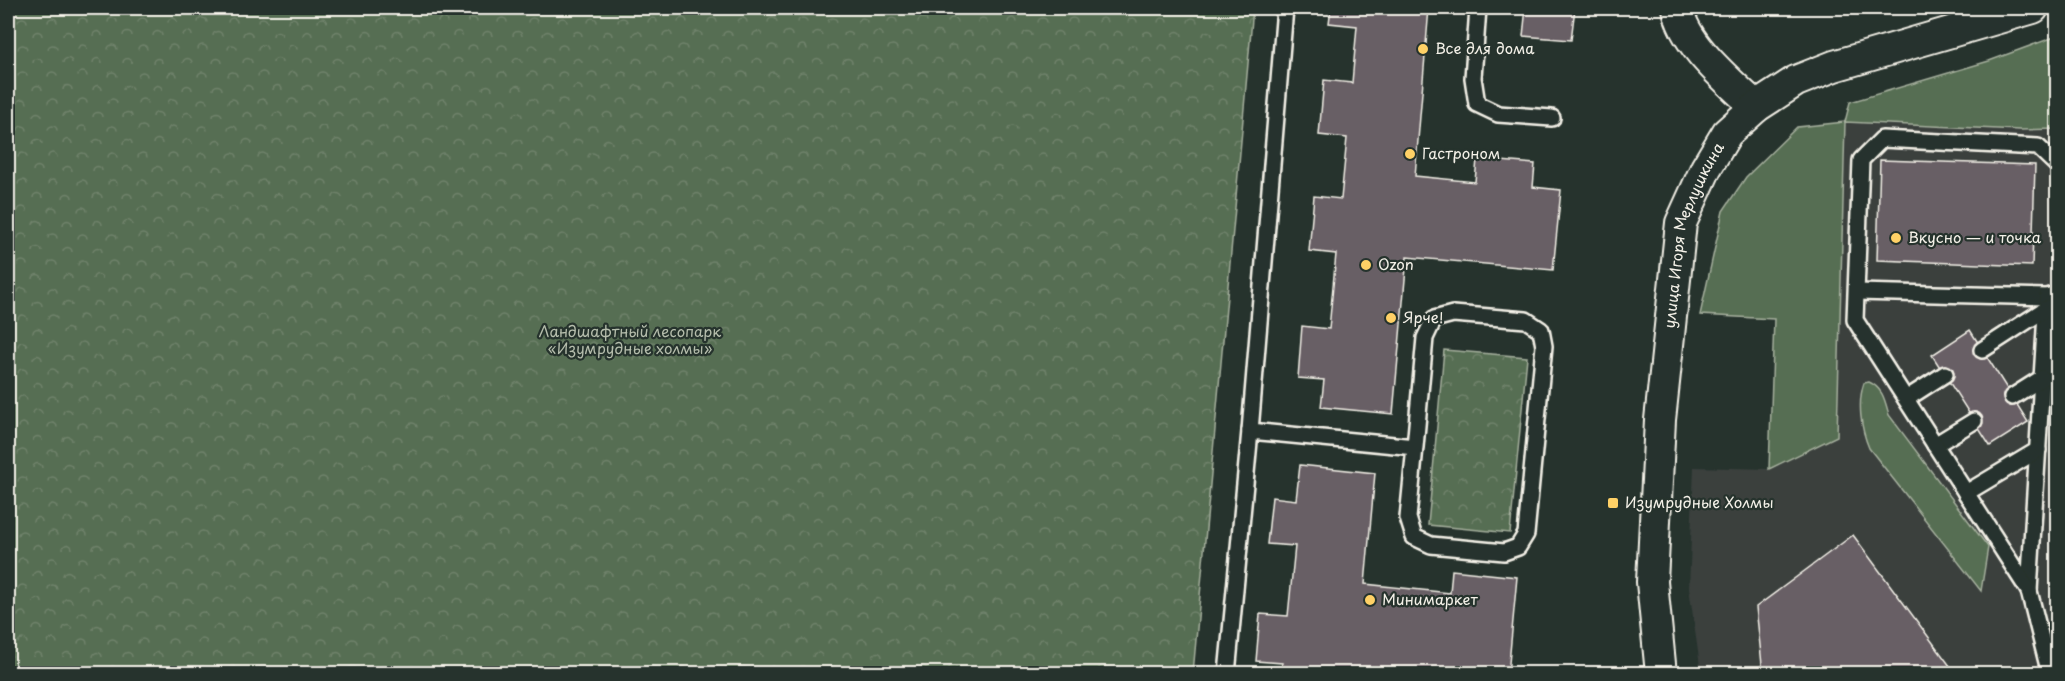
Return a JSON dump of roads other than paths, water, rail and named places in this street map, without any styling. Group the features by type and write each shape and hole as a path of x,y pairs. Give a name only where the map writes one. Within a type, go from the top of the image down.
{"street":[{"path":"1678,8 1679,18 1694,43 1756,107"},
{"name":"улица Игоря Мерлушкина","path":"1661,674 1652,571 1660,420 1681,223 1706,168 1727,133 1756,107 1796,81 1834,66 2033,8"}],"lane":[{"path":"1227,674 1250,431 1285,8"},
{"path":"1478,8 1473,78 1477,104 1498,114 1552,118"},
{"path":"2029,591 1855,320 1861,160 1882,139 2038,147 2058,166"},
{"path":"1857,292 2050,299"},
{"path":"1982,350 2050,299"},
{"path":"2050,299 2042,378 2029,591 2050,674"},
{"path":"1453,314 1526,320 1541,330 1544,346 1526,534 1518,548 1504,552 1431,545 1414,537 1408,518 1415,447 1425,339 1434,319 1453,314"},
{"path":"1906,399 1945,374"},
{"path":"2012,397 2042,378"},
{"path":"1935,445 1974,421"},
{"path":"1250,431 1415,447"},
{"path":"1966,492 2038,450"}],"place":[{"name":"Все для дома","path":"1423,49"},
{"name":"Гастроном","path":"1410,154"},
{"name":"Вкусно — и точка","path":"1896,238"},
{"name":"Ozon","path":"1366,265"},
{"name":"Ярче!","path":"1391,318"},
{"name":"Изумрудные Холмы","path":"1613,503"},
{"name":"Минимаркет","path":"1370,600"}],"park label":[{"name":"Ландшафтный лесопарк «Изумрудные холмы»","path":"630,340"}]}
